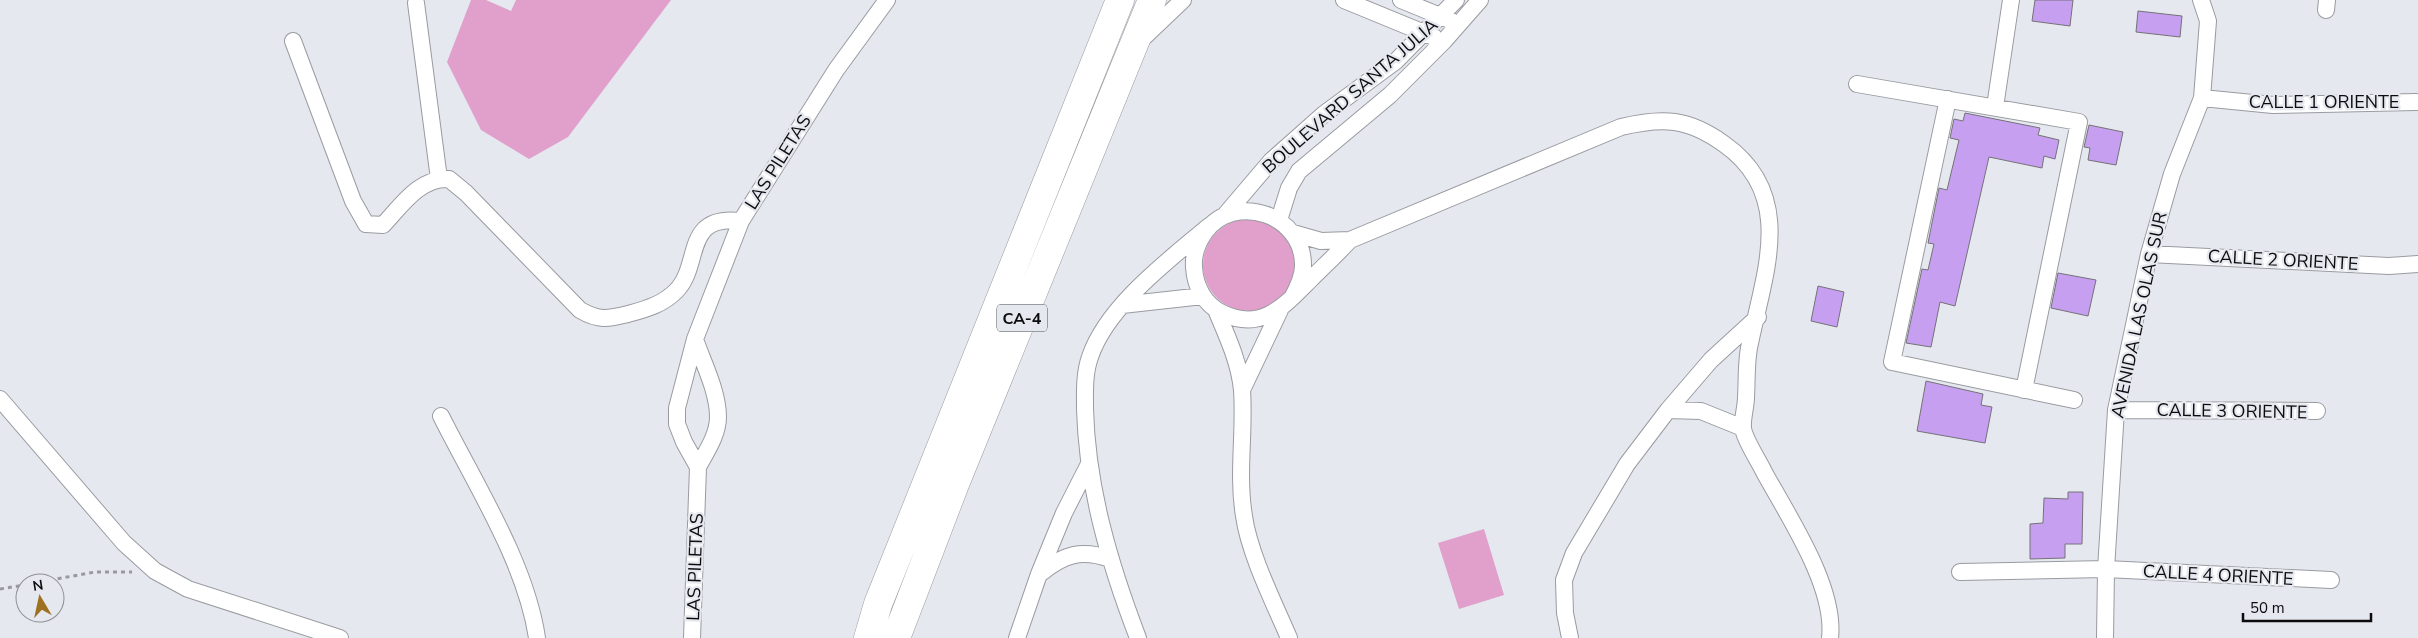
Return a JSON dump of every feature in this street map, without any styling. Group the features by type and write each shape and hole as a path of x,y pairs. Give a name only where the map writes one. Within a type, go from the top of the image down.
{"highway":[{"name":"CA-4","path":"868,638 878,604 1120,0"},
{"name":"CA-4","path":"896,638 955,484 1130,50 1152,0"}],"street":[{"name":"LAS PILETAS","path":"698,467 684,442 677,424 677,408 695,339 741,221 836,70 887,0"},
{"path":"1130,50 1183,0"},
{"path":"1344,0 1444,41"},
{"path":"1401,0 1458,24"},
{"name":"BOULEVARD SANTA JULIA","path":"1225,215 1271,161 1324,114 1396,61 1425,34 1456,0"},
{"path":"1279,220 1289,188 1299,171 1390,95 1444,41 1480,0"},
{"path":"1995,107 2011,0"},
{"name":"AVENIDA LAS OLAS SUR","path":"2105,638 2106,570 2116,410 2148,254 2172,174 2202,98 2208,21 2201,0"},
{"path":"416,3 439,179"},
{"path":"293,42 353,201 366,224 383,225 419,188 430,181 449,179 466,193 580,310 596,319 615,317 656,307 677,290 694,246 705,229 715,222 728,219 741,221"},
{"path":"1857,84 2079,122 2024,390"},
{"name":"CALLE 1 ORIENTE","path":"2202,98 2273,105 2416,102"},
{"path":"1948,100 1892,362 2074,400"},
{"path":"1293,233 1321,241 1350,240 1621,127 1648,121 1676,121 1706,131 1730,148 1752,169 1766,198 1772,227 1758,316 1749,350 1743,428 1825,590 1832,627 1830,638"},
{"path":"1138,638 1110,559 1086,447 1084,382 1090,357 1099,338 1122,305 1152,273 1225,215 1243,210 1262,212 1279,220 1293,233 1301,248 1303,265 1300,282 1292,298"},
{"path":"1209,226 1198,242 1193,260 1195,279 1203,296 1216,310 1234,352 1242,390 1240,488 1244,519 1260,568 1289,638"},
{"path":"1242,390 1280,310 1350,240"},
{"name":"CALLE 2 ORIENTE","path":"2148,254 2389,266 2418,264"},
{"path":"1122,305 1203,296"},
{"path":"1216,310 1232,317 1248,320 1265,317 1280,310"},
{"path":"1570,638 1565,613 1564,580 1574,553 1627,464 1668,410 1711,360 1758,316"},
{"name":"LAS PILETAS","path":"692,638 698,467 713,439 718,418 715,399 695,339"},
{"path":"0,399 124,543 155,571 188,589 340,638"},
{"path":"1668,410 1701,411 1743,428"},
{"name":"CALLE 3 ORIENTE","path":"2116,410 2317,411"},
{"path":"441,416 504,539 527,594 537,638"},
{"path":"1017,638 1039,574 1064,514 1089,464"},
{"path":"1039,574 1056,560 1074,555 1093,553 1110,559"},
{"name":"CALLE 4 ORIENTE","path":"1960,572 2106,570 2331,580"}],"path":[{"path":"65,577 94,572 155,571"},
{"path":"0,589 15,586"}],"shaded area":[{"path":"471,0 486,0 511,11 516,0 671,0 568,137 529,159 481,130 447,62"},
{"path":"1240,219 1258,219 1275,226 1288,239 1295,256 1295,274 1288,291 1275,304 1258,311 1240,311 1223,304 1210,291 1203,274 1203,256 1210,239 1223,226"},
{"path":"1484,529 1504,595 1459,609 1438,543"}],"building":[{"path":"2035,0 2073,0 2070,26 2032,21"},
{"path":"2138,11 2182,16 2180,37 2136,32"},
{"path":"1965,113 2040,128 2038,135 2059,140 2055,159 2044,156 2042,168 1989,157 1955,306 1940,302 1931,347 1906,343 1922,269 1928,270 1934,244 1928,243 1939,188 1947,190 1959,140 1950,138 1954,119 1963,121"},
{"path":"2089,125 2123,132 2116,165 2088,160 2090,148 2084,147"},
{"path":"2058,273 2096,280 2088,316 2051,308"},
{"path":"1818,286 1844,292 1837,327 1811,321"},
{"path":"1926,381 1983,394 1981,405 1992,407 1985,443 1917,431"},
{"path":"2068,492 2083,492 2082,544 2065,544 2065,558 2030,559 2030,524 2043,523 2044,498 2068,499"}]}
